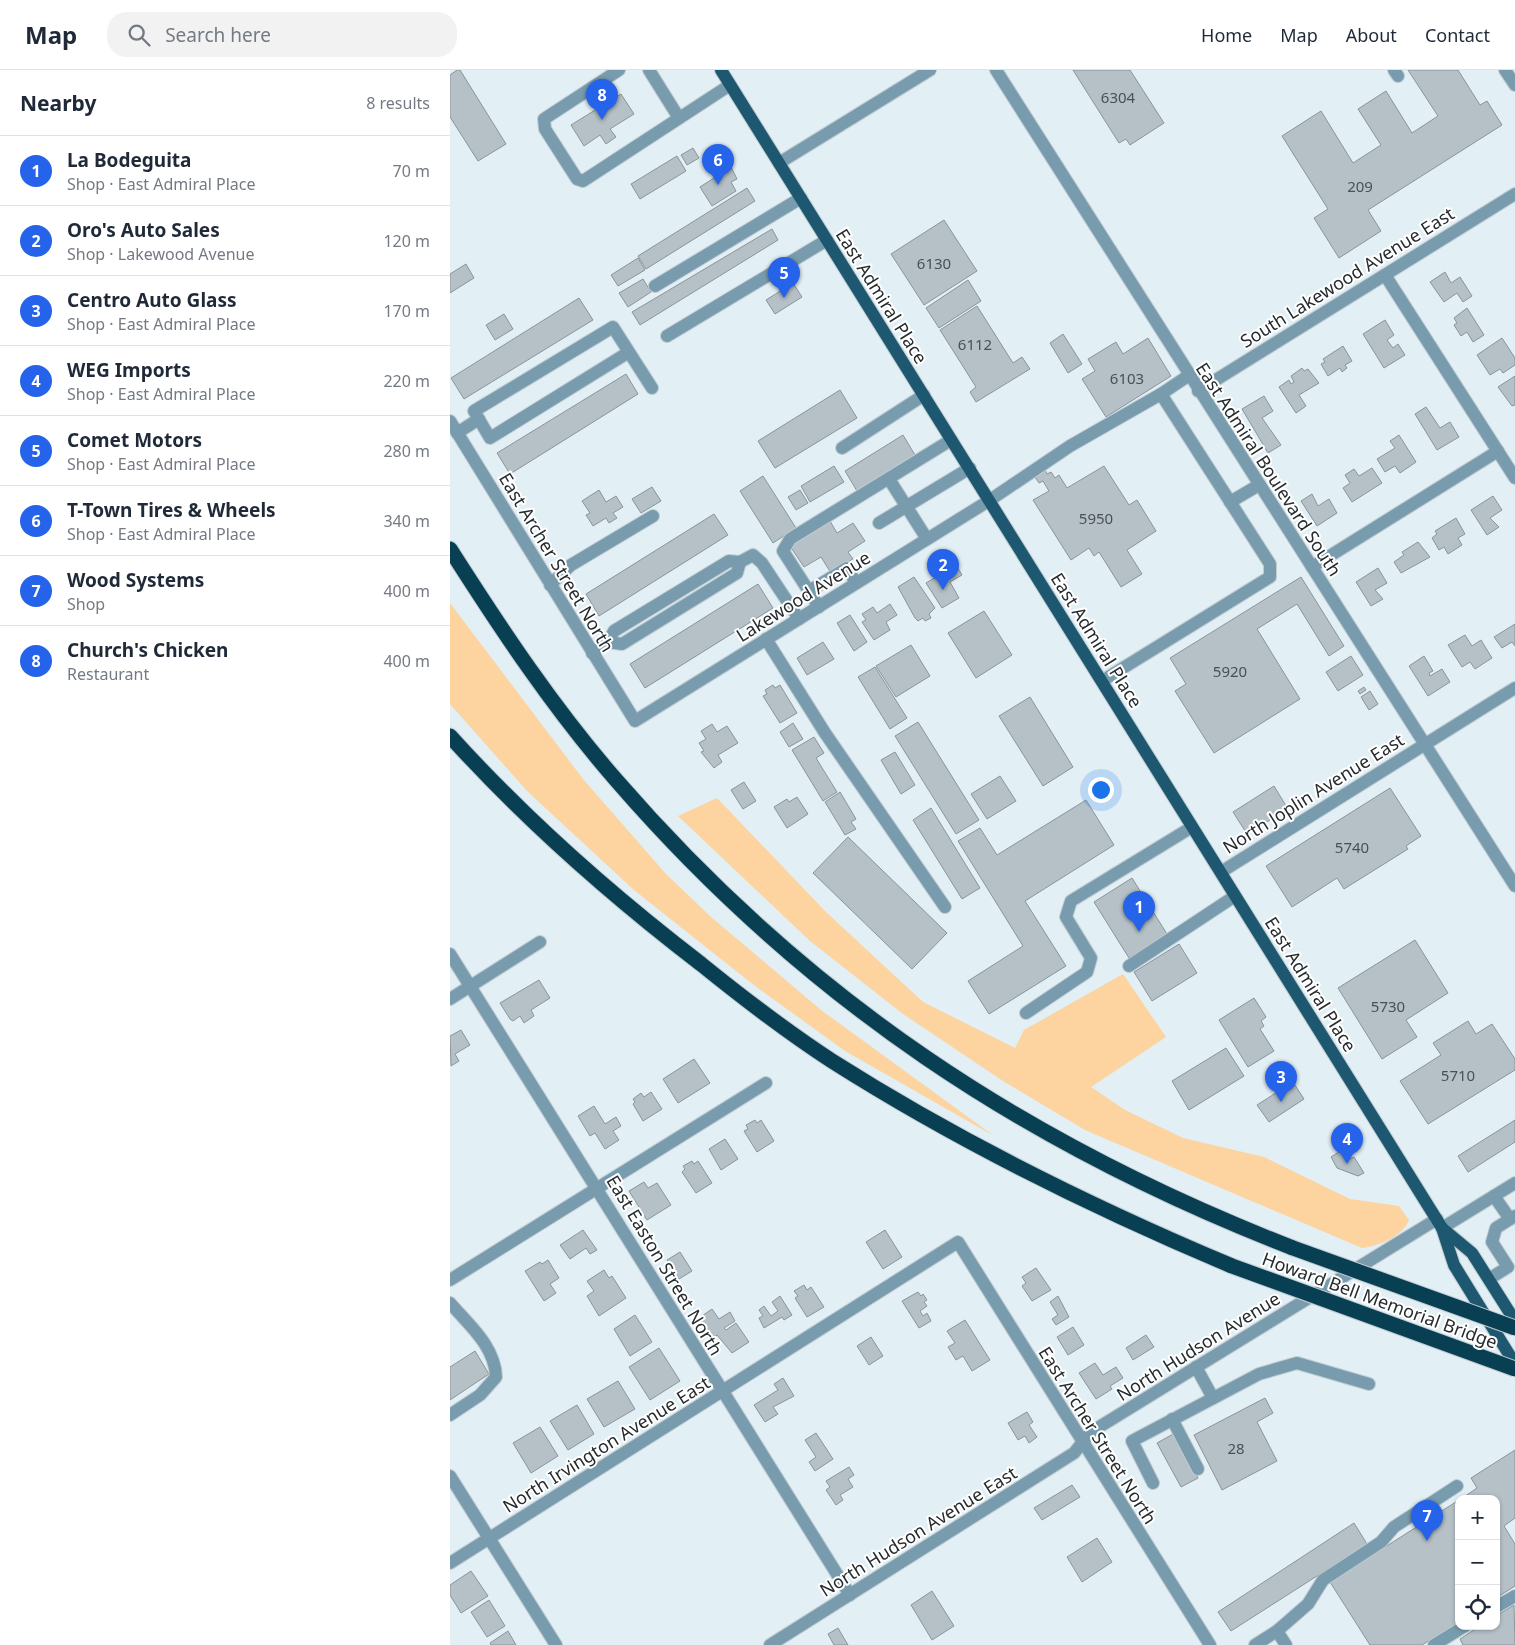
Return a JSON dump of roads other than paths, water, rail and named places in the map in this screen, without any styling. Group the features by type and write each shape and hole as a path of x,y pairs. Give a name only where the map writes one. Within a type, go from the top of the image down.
{"highway":[{"name":"Howard Bell Memorial Bridge","path":"450,549 548,696 616,780 744,915 812,974 906,1046 993,1103 1072,1148 1170,1196 1293,1248 1515,1328"},
{"name":"Howard Bell Memorial Bridge","path":"450,736 532,820 594,878 748,1001 831,1060 913,1109 1094,1205 1232,1266 1515,1369"}],"main road":[{"name":"East Admiral Place","path":"724,71 730,85 779,164 1440,1223"},
{"path":"1440,1223 1472,1253 1515,1321"},
{"path":"1440,1223 1454,1265 1515,1364"}],"street":[{"path":"619,70 544,119 545,129 577,179 583,181 651,139 679,118 730,85"},
{"path":"649,70 679,118"},
{"path":"779,164 930,70"},
{"name":"East Admiral Boulevard South","path":"996,70 1188,376 1515,886"},
{"path":"1505,70 1515,85"},
{"name":"South Lakewood Avenue East","path":"1198,391 1515,194"},
{"path":"655,286 801,198"},
{"path":"667,336 827,240"},
{"path":"1385,275 1515,478"},
{"path":"629,352 490,438 474,412 613,327 629,352 652,388"},
{"name":"Lakewood Avenue","path":"635,721 1188,376"},
{"path":"1102,681 1270,577 1270,564 1161,394"},
{"path":"842,448 924,396"},
{"path":"458,433 479,419"},
{"name":"East Archer Street North","path":"450,421 635,721"},
{"path":"819,607 783,550 790,539 952,440"},
{"path":"1312,567 1498,451"},
{"path":"879,524 970,468"},
{"path":"889,479 926,540"},
{"path":"1230,502 1259,485"},
{"path":"550,585 571,565 654,516"},
{"path":"592,653 608,642 614,631 729,561 740,562 749,556 757,557 799,619"},
{"path":"809,591 847,568 856,583"},
{"path":"766,639 825,733 945,906"},
{"name":"North Joplin Avenue East","path":"1220,872 1515,688"},
{"path":"1026,1013 1087,972 1092,958 1066,917 1070,901 1192,827"},
{"path":"1129,966 1236,896"},
{"path":"450,998 540,942"},
{"name":"East Easton Street North","path":"450,954 598,1188 850,1595"},
{"path":"450,1280 766,1083"},
{"path":"1440,1223 1494,1196 1515,1183"},
{"path":"1489,1280 1508,1267 1492,1242 1496,1228 1512,1217 1494,1196"},
{"name":"North Hudson Avenue","path":"1082,1442 1091,1432 1196,1367 1440,1223"},
{"name":"East Archer Street North","path":"958,1242 1210,1645"},
{"name":"North Irvington Avenue East","path":"450,1562 958,1242"},
{"path":"450,1303 487,1346 495,1362 496,1377 480,1395 450,1415"},
{"path":"1153,1483 1132,1441 1259,1374 1297,1363 1369,1384"},
{"path":"1196,1367 1213,1398"},
{"path":"1172,1419 1198,1469"},
{"name":"North Hudson Avenue East","path":"770,1645 1074,1453 1082,1442"},
{"path":"450,1476 556,1645"},
{"path":"1255,1645 1277,1631 1308,1604 1323,1580 1381,1542 1394,1527 1457,1486"},
{"path":"1500,1605 1515,1596"},
{"path":"1434,1645 1451,1641 1461,1630"},
{"path":"1277,1631 1286,1645"}],"place":[{"name":"Church's Chicken","path":"602,120"},
{"name":"T-Town Tires & Wheels","path":"718,185"},
{"name":"Comet Motors","path":"784,298"},
{"name":"Oro's Auto Sales","path":"943,590"},
{"name":"La Bodeguita","path":"1139,932"},
{"name":"Centro Auto Glass","path":"1281,1102"},
{"name":"WEG Imports","path":"1347,1164"},
{"name":"Wood Systems","path":"1427,1541"}]}
